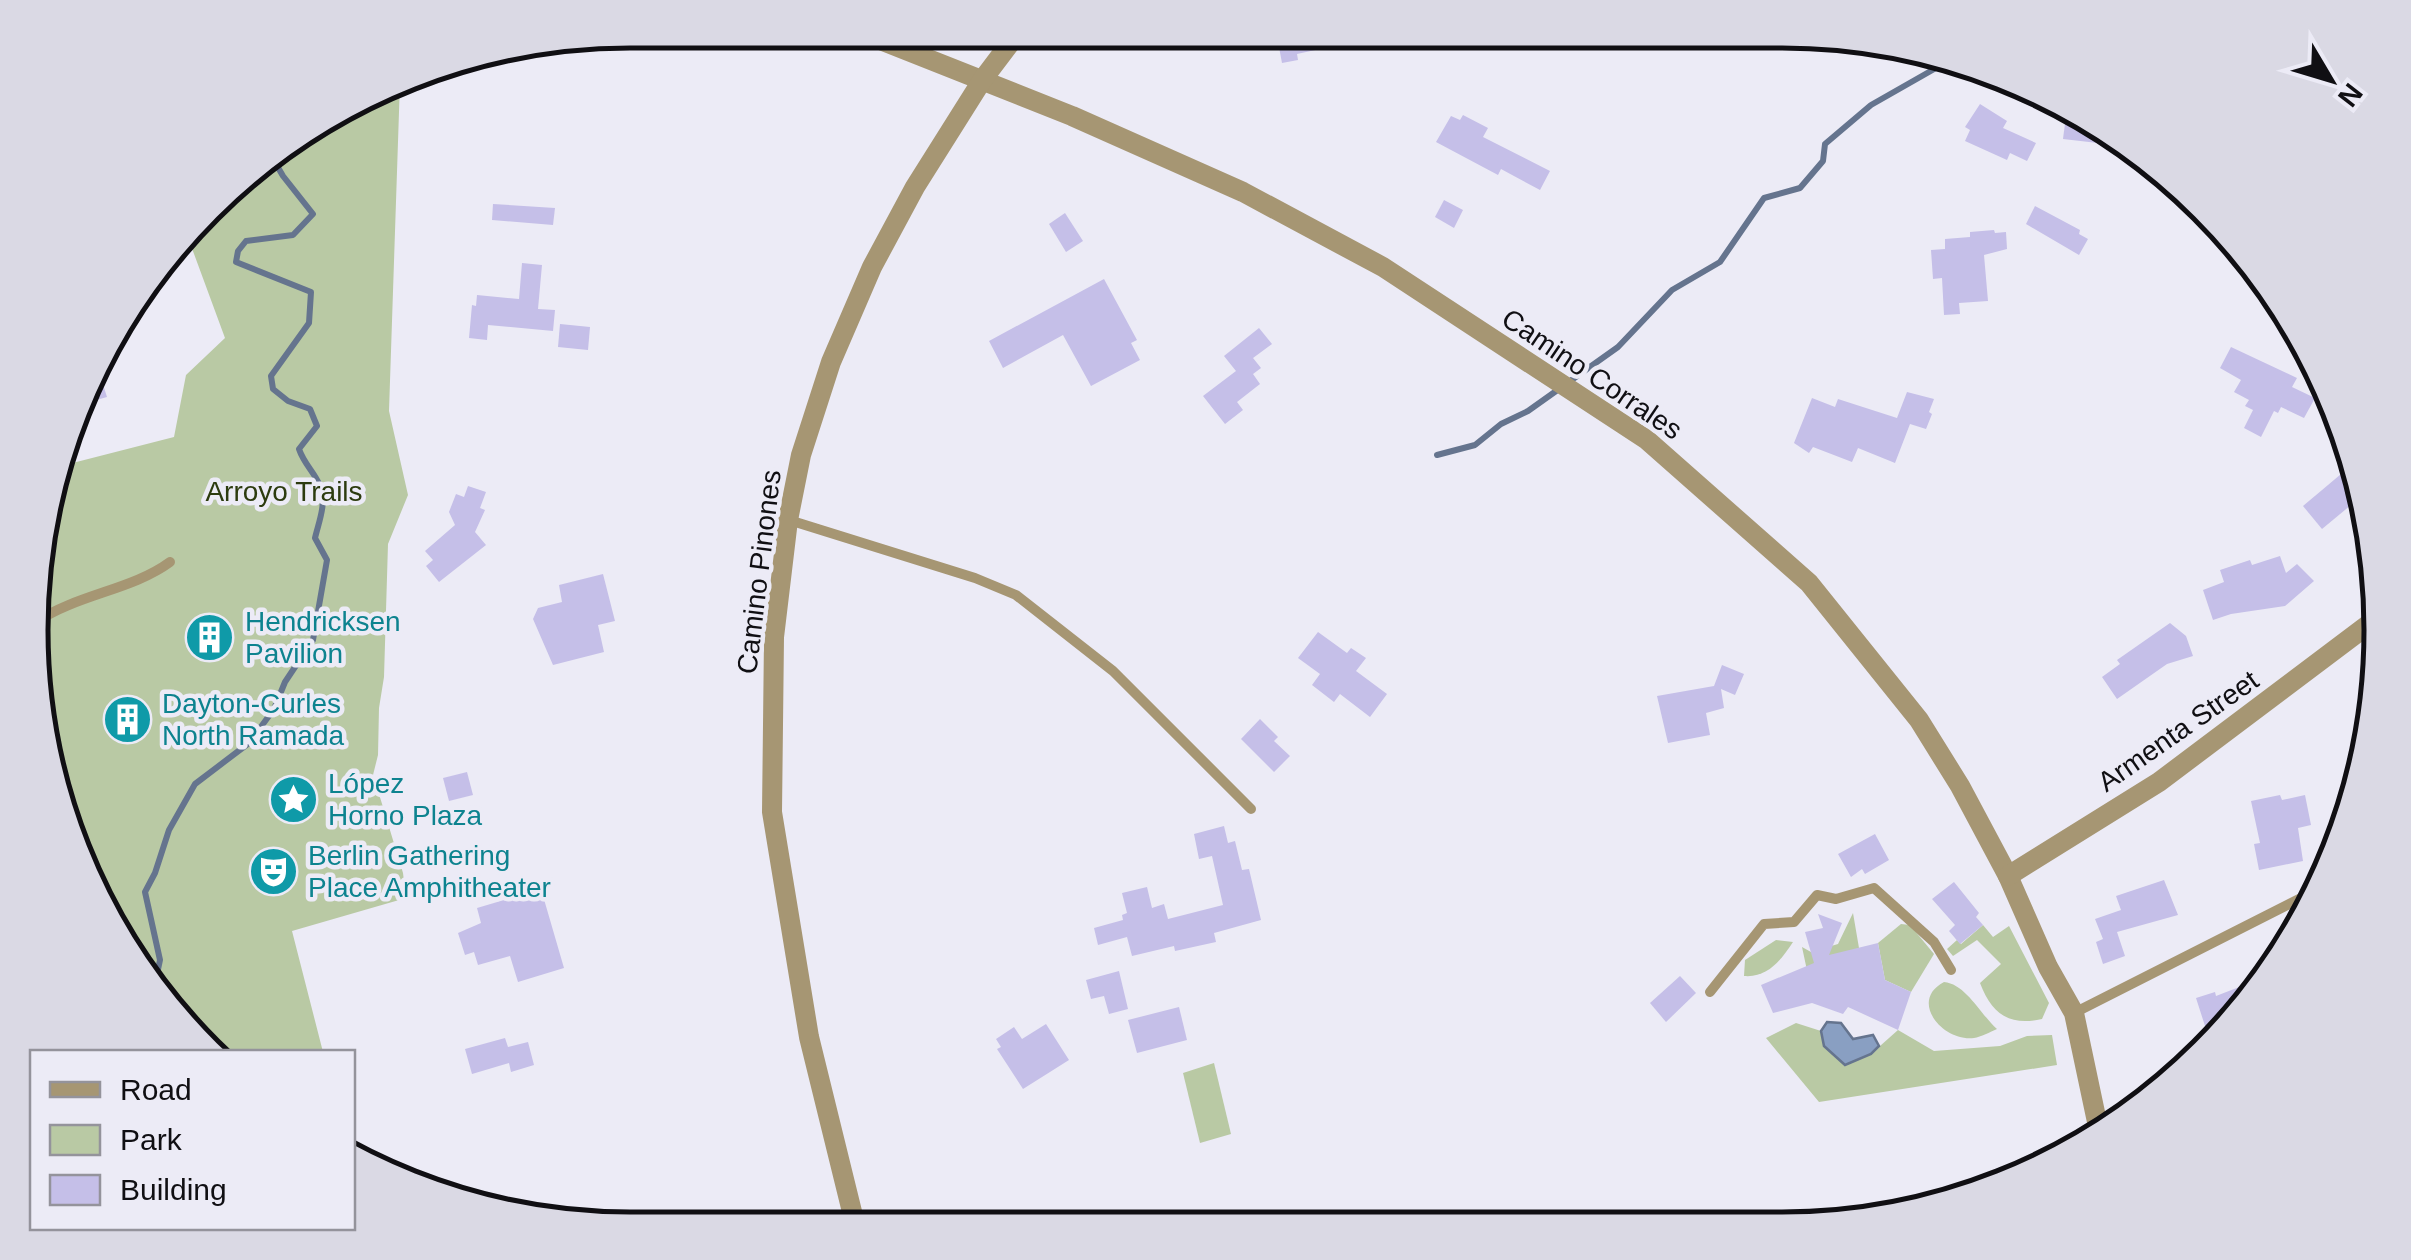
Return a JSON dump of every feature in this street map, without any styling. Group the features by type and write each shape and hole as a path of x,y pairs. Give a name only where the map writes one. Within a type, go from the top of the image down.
{"street":[{"name":"Camino Corrales","path":"902,48 983,79 1242,192 1383,267 1648,440 1809,583 1918,720 1960,786 2074,1013 2096,1119"},
{"name":"Camino Pinones","path":"852,1212 809,1037 772,812 774,637 788,520 801,455 831,362 872,267 915,187 1006,48"},
{"name":"Armenta Street","path":"2008,876 2159,782 2364,628"}],"lane":[{"path":"788,520 905,555 1016,595 1113,671 1250,809"},
{"path":"48,616 88,596 140,579 170,562"},
{"path":"1710,992 1764,924 1794,922 1817,895 1836,898 1874,888 1934,942 1951,970"},
{"path":"2074,1013 2296,901"}],"green space":[{"name":"Arroyo Trails","path":"400,95 389,411 408,495 388,544 384,677 378,755 371,783 379,794 403,873 406,898 292,931 322,1050 227,1050 168,985 126,921 92,853 67,781 52,706 48,630 52,554 72,463 174,437 186,375 225,338 191,247 275,168 339,126"},
{"path":"1853,913 1859,948 1808,975 1802,947 1811,952 1838,944"},
{"path":"1901,924 1910,925 1934,954 1911,992 1885,980 1878,943"},
{"path":"1983,925 1993,937 2009,926 2049,1003 2042,1019 2011,1019 1990,1003 1980,983 2001,964 1977,940 1953,956 1947,949 1957,940 1961,944"},
{"path":"1776,940 1793,942 1767,971 1744,976 1745,960"},
{"path":"1944,982 1966,994 1997,1029 1983,1036 1962,1038 1941,1027 1929,1009 1929,999"},
{"path":"1796,1023 1821,1031 1824,1046 1871,1054 1898,1030 1934,1051 2000,1046 2027,1036 2052,1035 2057,1065 1819,1102 1766,1038"},
{"path":"1214,1063 1231,1134 1200,1143 1183,1073"}],"water":[{"path":"1827,1022 1841,1023 1853,1039 1873,1035 1879,1046 1871,1054 1845,1065 1824,1046 1821,1031"}],"building":[{"path":"1279,48 1320,48 1297,54 1298,60 1282,63"},
{"path":"1980,104 2007,121 2003,128 2036,143 2027,161 2010,153 2007,160 1965,141 1970,130 1965,127"},
{"path":"1463,115 1488,128 1483,137 1550,171 1540,190 1501,169 1498,175 1436,142 1451,116 1460,120"},
{"path":"2065,122 2101,143 2063,139"},
{"path":"1444,200 1463,210 1454,228 1435,217"},
{"path":"493,204 555,208 553,225 492,220"},
{"path":"2035,206 2080,230 2079,234 2088,239 2079,255 2026,224"},
{"path":"1065,213 1083,241 1066,252 1049,224"},
{"path":"1994,230 2006,232 2007,249 1984,255 1988,301 1959,303 1960,314 1944,315 1942,278 1933,279 1931,250 1945,249 1945,239"},
{"path":"522,263 542,265 538,309 555,310 553,331 488,325 487,340 469,338 472,305 476,306 477,295 519,299"},
{"path":"1104,279 1137,340 1131,343 1140,360 1091,386 1063,335 1003,368 989,341"},
{"path":"560,324 590,327 588,350 558,347"},
{"path":"1259,328 1272,344 1253,358 1261,368 1253,374 1260,384 1237,402 1243,410 1225,424 1203,396 1236,371 1224,356"},
{"path":"2231,347 2297,378 2292,387 2315,398 2304,418 2281,407 2278,413 2274,411 2261,437 2244,428 2253,410 2245,406 2249,400 2234,392 2241,380 2220,368"},
{"path":"103,384 107,397 95,400"},
{"path":"1907,392 1934,399 1929,412 1932,414 1926,429 1910,424 1895,463 1858,448 1852,462 1813,447 1809,453 1794,443 1812,398 1835,407 1838,399 1897,418"},
{"path":"2342,473 2350,506 2322,529 2303,506"},
{"path":"468,486 486,492 480,508 485,510 475,532 486,545 439,582 426,566 433,560 425,551 455,525 449,512 456,494 464,497"},
{"path":"2280,556 2286,573 2297,564 2314,581 2285,606 2213,620 2203,590 2224,582 2220,570"},
{"path":"603,574 615,621 598,625 604,652 553,665 533,619 538,608 562,602 559,585"},
{"name":"Hendricksen Pavilion","path":"204,619 227,628 216,655 193,646"},
{"path":"2170,623 2186,636 2193,656 2167,664 2117,699 2102,677 2120,664 2117,660"},
{"path":"1318,632 1347,653 1351,648 1366,658 1356,671 1387,694 1370,717 1340,694 1334,702 1312,685 1320,674 1298,658"},
{"path":"1722,665 1744,674 1735,695 1721,689 1724,708 1706,713 1710,735 1668,743 1657,696 1714,686"},
{"path":"1260,719 1290,756 1274,772 1241,739"},
{"path":"467,772 473,795 449,801 443,778"},
{"path":"2280,795 2282,800 2305,795 2311,825 2298,828 2303,861 2259,870 2254,844 2260,843 2251,801"},
{"path":"1224,826 1228,843 1235,841 1242,870 1249,869 1261,920 1214,933 1216,942 1175,951 1174,946 1132,956 1127,937 1098,945 1094,928 1123,920 1122,915 1127,913 1122,893 1147,887 1152,908 1164,904 1168,919 1223,905 1212,856 1199,859 1194,834"},
{"path":"1875,834 1889,860 1851,877 1838,854"},
{"path":"2164,880 2178,915 2117,932 2125,956 2103,964 2096,942 2103,939 2095,919 2121,910 2116,896"},
{"path":"1954,882 1979,913 1976,917 1983,925 1960,944 1949,931 1955,925 1932,899"},
{"path":"541,889 564,968 518,982 510,956 478,965 474,952 465,955 458,933 481,923 477,908"},
{"path":"1818,914 1842,923 1829,955 1878,943 1885,980 1911,992 1898,1030 1848,1007 1843,1014 1812,1003 1773,1013 1761,985 1814,963 1805,932 1823,928"},
{"path":"1119,971 1128,1009 1109,1014 1104,996 1091,999 1086,980"},
{"path":"1680,976 1696,993 1666,1022 1650,1003"},
{"path":"2242,986 2206,1028 2196,998 2215,992 2216,996"},
{"path":"1179,1007 1187,1040 1137,1053 1128,1020"},
{"path":"1046,1024 1069,1060 1023,1089 997,1049 1001,1047 996,1039 1014,1027 1022,1039"},
{"path":"505,1038 508,1047 528,1042 534,1065 511,1072 509,1063 472,1074 465,1049"}],"waterway":[{"path":"1437,455 1475,445 1618,347 1672,290 1720,262 1764,198 1800,188 1823,161 1825,144 1871,105 1936,68"},
{"path":"158,971 160,960 145,892 169,830 195,784 249,743 274,709 285,682 313,640 327,560 315,538 322,512 322,492 299,449 317,426 310,409 288,401 273,389 271,376 309,323 311,292 236,262 246,241 293,235 313,214 277,166"}],"place":[{"name":"Hendricksen Pavilion","path":"210,637"},
{"name":"Dayton-Curles North Ramada","path":"127,719"},
{"name":"López Horno Plaza","path":"293,799"},
{"name":"Berlin Gathering Place Amphitheater","path":"273,871"}]}
